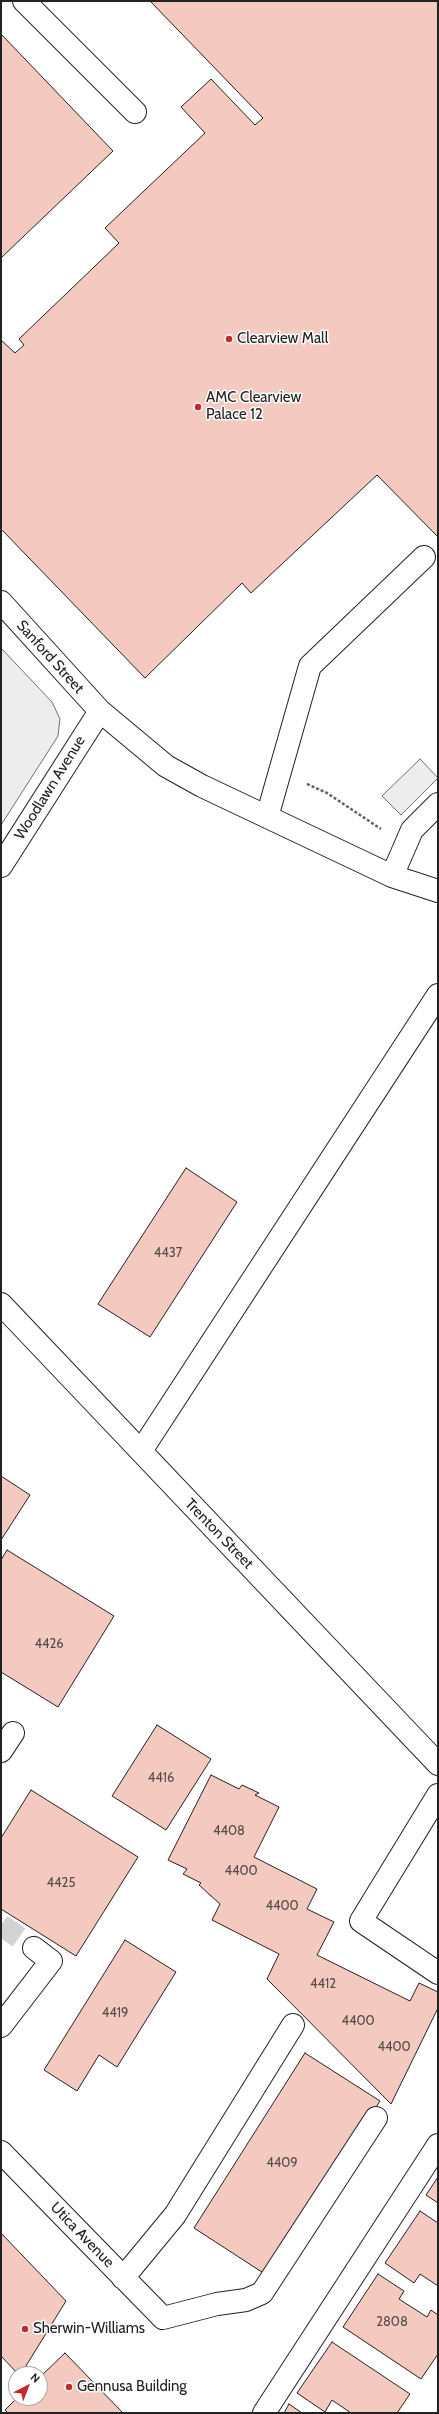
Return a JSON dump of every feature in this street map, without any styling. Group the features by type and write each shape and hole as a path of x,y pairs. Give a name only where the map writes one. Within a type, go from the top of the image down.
{"street":[{"path":"24,1 135,112"},
{"path":"267,817 310,666 424,557"},
{"name":"Sanford Street","path":"1,602 100,711 166,766 267,817 392,876 438,891"},
{"name":"Woodlawn Avenue","path":"1,866 100,711"},
{"path":"392,876 412,830 438,804"},
{"path":"140,1451 438,995"},
{"name":"Trenton Street","path":"1,1304 438,1764"},
{"path":"1,1751 13,1733"},
{"path":"438,1795 361,1921 438,1973"},
{"path":"1,2026 51,1961 34,1948"},
{"path":"123,2278 175,2215 293,2025"},
{"name":"Utica Avenue","path":"1,2152 162,2318 217,2304 246,2300 262,2293 376,2118"},
{"path":"264,2413 438,2145"}],"path":[{"path":"280,770 327,793 384,831"}],"shaded area":[{"path":"1,648 52,702 60,719 58,736 1,825"},
{"path":"420,759 438,778 401,815 382,796"}],"building":[{"name":"Clearview Mall","path":"150,1 438,1 438,537 377,475 251,593 242,583 145,678 1,529 1,340 15,353 24,345 19,339 119,243 105,228 205,133 181,107 211,79 255,125 263,118"},
{"path":"1,34 113,151 1,258"},
{"path":"186,1168 237,1202 150,1337 98,1304"},
{"path":"1,1476 30,1495 1,1540"},
{"path":"7,1550 114,1616 58,1707 1,1672 1,1560"},
{"path":"157,1725 211,1759 166,1830 112,1796"},
{"path":"211,1775 239,1789 242,1785 259,1793 255,1795 279,1807 254,1857 317,1889 307,1909 334,1922 317,1955 410,2001 419,1983 438,1992 438,2008 391,2104 267,1979 279,1954 212,1920 220,1904 199,1885 201,1883 183,1874 187,1869 168,1860"},
{"path":"31,1790 138,1857 76,1956 1,1909 1,1838"},
{"path":"125,1940 176,1972 117,2067 99,2055 77,2091 44,2070"},
{"path":"305,2053 380,2101 268,2276 194,2228"},
{"path":"438,2177 438,2203 426,2195"},
{"path":"420,2211 438,2223 438,2286 420,2274 414,2283 385,2263"},
{"name":"Sherwin-Williams","path":"1,2233 66,2301 26,2366 10,2366 1,2356"},
{"path":"378,2274 404,2291 399,2299 427,2317 431,2310 438,2315 438,2354 421,2379 343,2327"},
{"path":"332,2342 410,2394 397,2413 351,2413 332,2400 325,2412 297,2393"},
{"name":"Gennusa Building","path":"65,2353 123,2413 8,2413 5,2410 9,2406 48,2406 48,2369"},
{"path":"289,2404 302,2413 284,2413"}],"tunnel":[{"path":"1,1925 34,1948"}],"place":[{"name":"Clearview Mall","path":"229,339"},
{"name":"AMC Clearview Palace 12","path":"198,407"},
{"name":"Sherwin-Williams","path":"25,2329"},
{"name":"Gennusa Building","path":"69,2387"}]}
